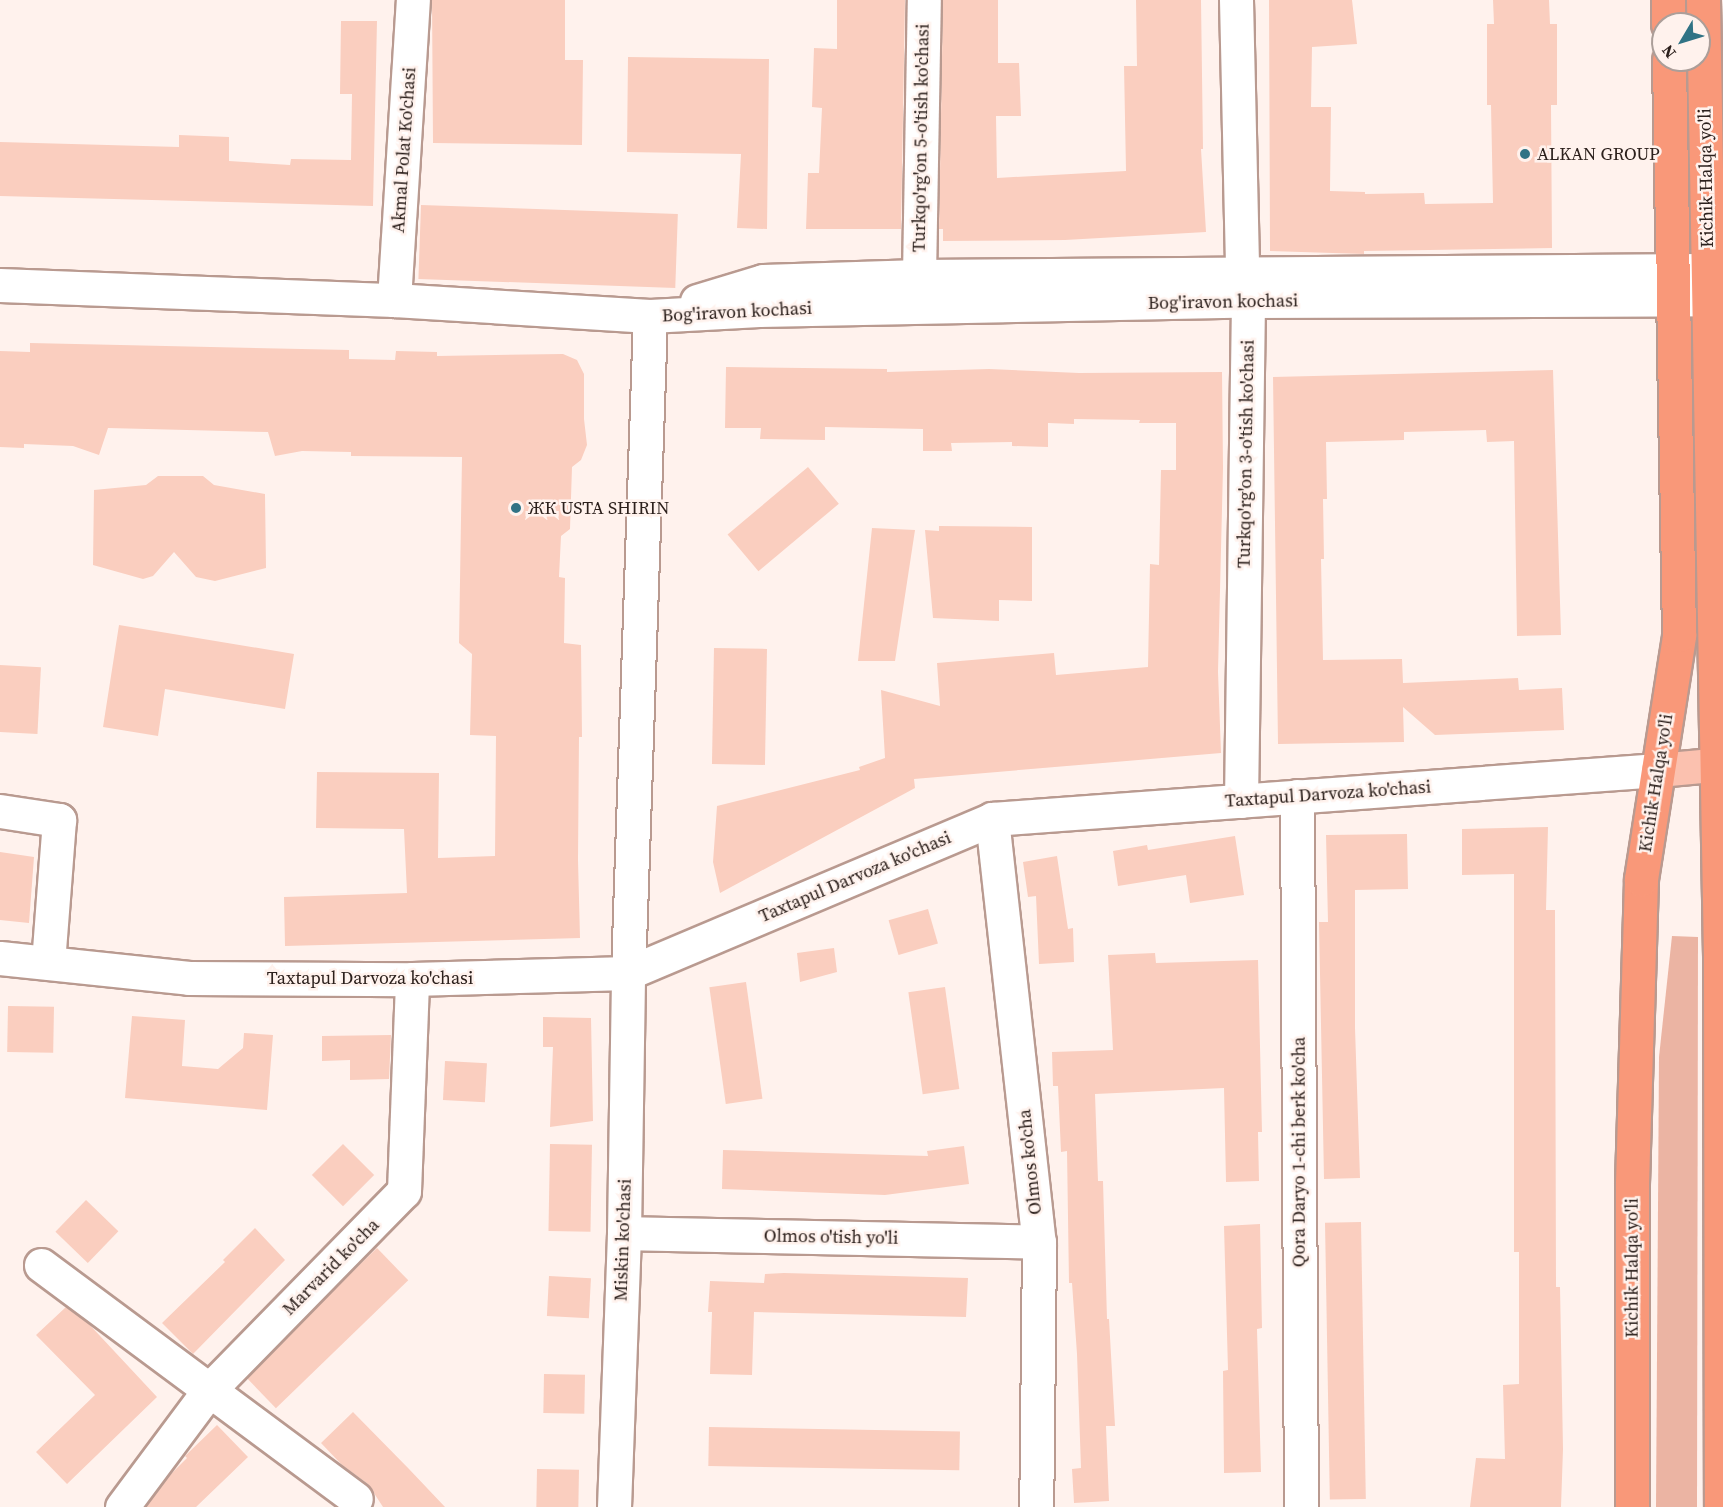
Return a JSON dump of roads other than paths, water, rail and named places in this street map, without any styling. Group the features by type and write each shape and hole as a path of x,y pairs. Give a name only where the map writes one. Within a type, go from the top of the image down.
{"highway":[{"name":"Kichik Halqa yo'li","path":"1703,0 1715,285 1721,767 1720,1507"},
{"name":"Kichik Halqa yo'li","path":"1632,1507 1632,1183 1641,879 1679,635 1669,72"}],"main road":[{"name":"Taxtapul Darvoza ko'chasi","path":"1658,770 1721,767"}],"street":[{"name":"Akmal Polat Ko'chasi","path":"394,300 413,0"},
{"name":"Turkqo'rg'on 5-o'tish ko'chasi","path":"919,276 924,0"},
{"name":"Turkqo'rg'on 3-o'tish ko'chasi","path":"1236,0 1245,287 1241,801"},
{"name":"Bog'iravon kochasi","path":"650,316 763,281 919,276 1245,287"},
{"path":"0,285 394,300 650,316"},
{"name":"Bog'iravon kochasi","path":"650,316 1245,287 1715,285"},
{"name":"Miskin ko'chasi","path":"614,1507 624,1233 628,972 650,316"},
{"name":"Taxtapul Darvoza ko'chasi","path":"0,958 189,978 412,979 628,972 992,819 1658,770"},
{"name":"Qora Daryo 1-chi berk ko'cha","path":"1297,796 1301,1507"},
{"path":"0,811 59,820 48,963"},
{"name":"Olmos ko'cha","path":"992,819 1039,1242 1036,1507"},
{"name":"Marvarid ko'cha","path":"122,1507 210,1389 404,1191 412,979"},
{"name":"Olmos o'tish yo'li","path":"624,1233 1039,1242"},
{"path":"41,1265 357,1499"}],"place":[{"name":"ALKAN GROUP","path":"1525,154"},
{"name":"ЖК USTA SHIRIN","path":"516,508"}]}
